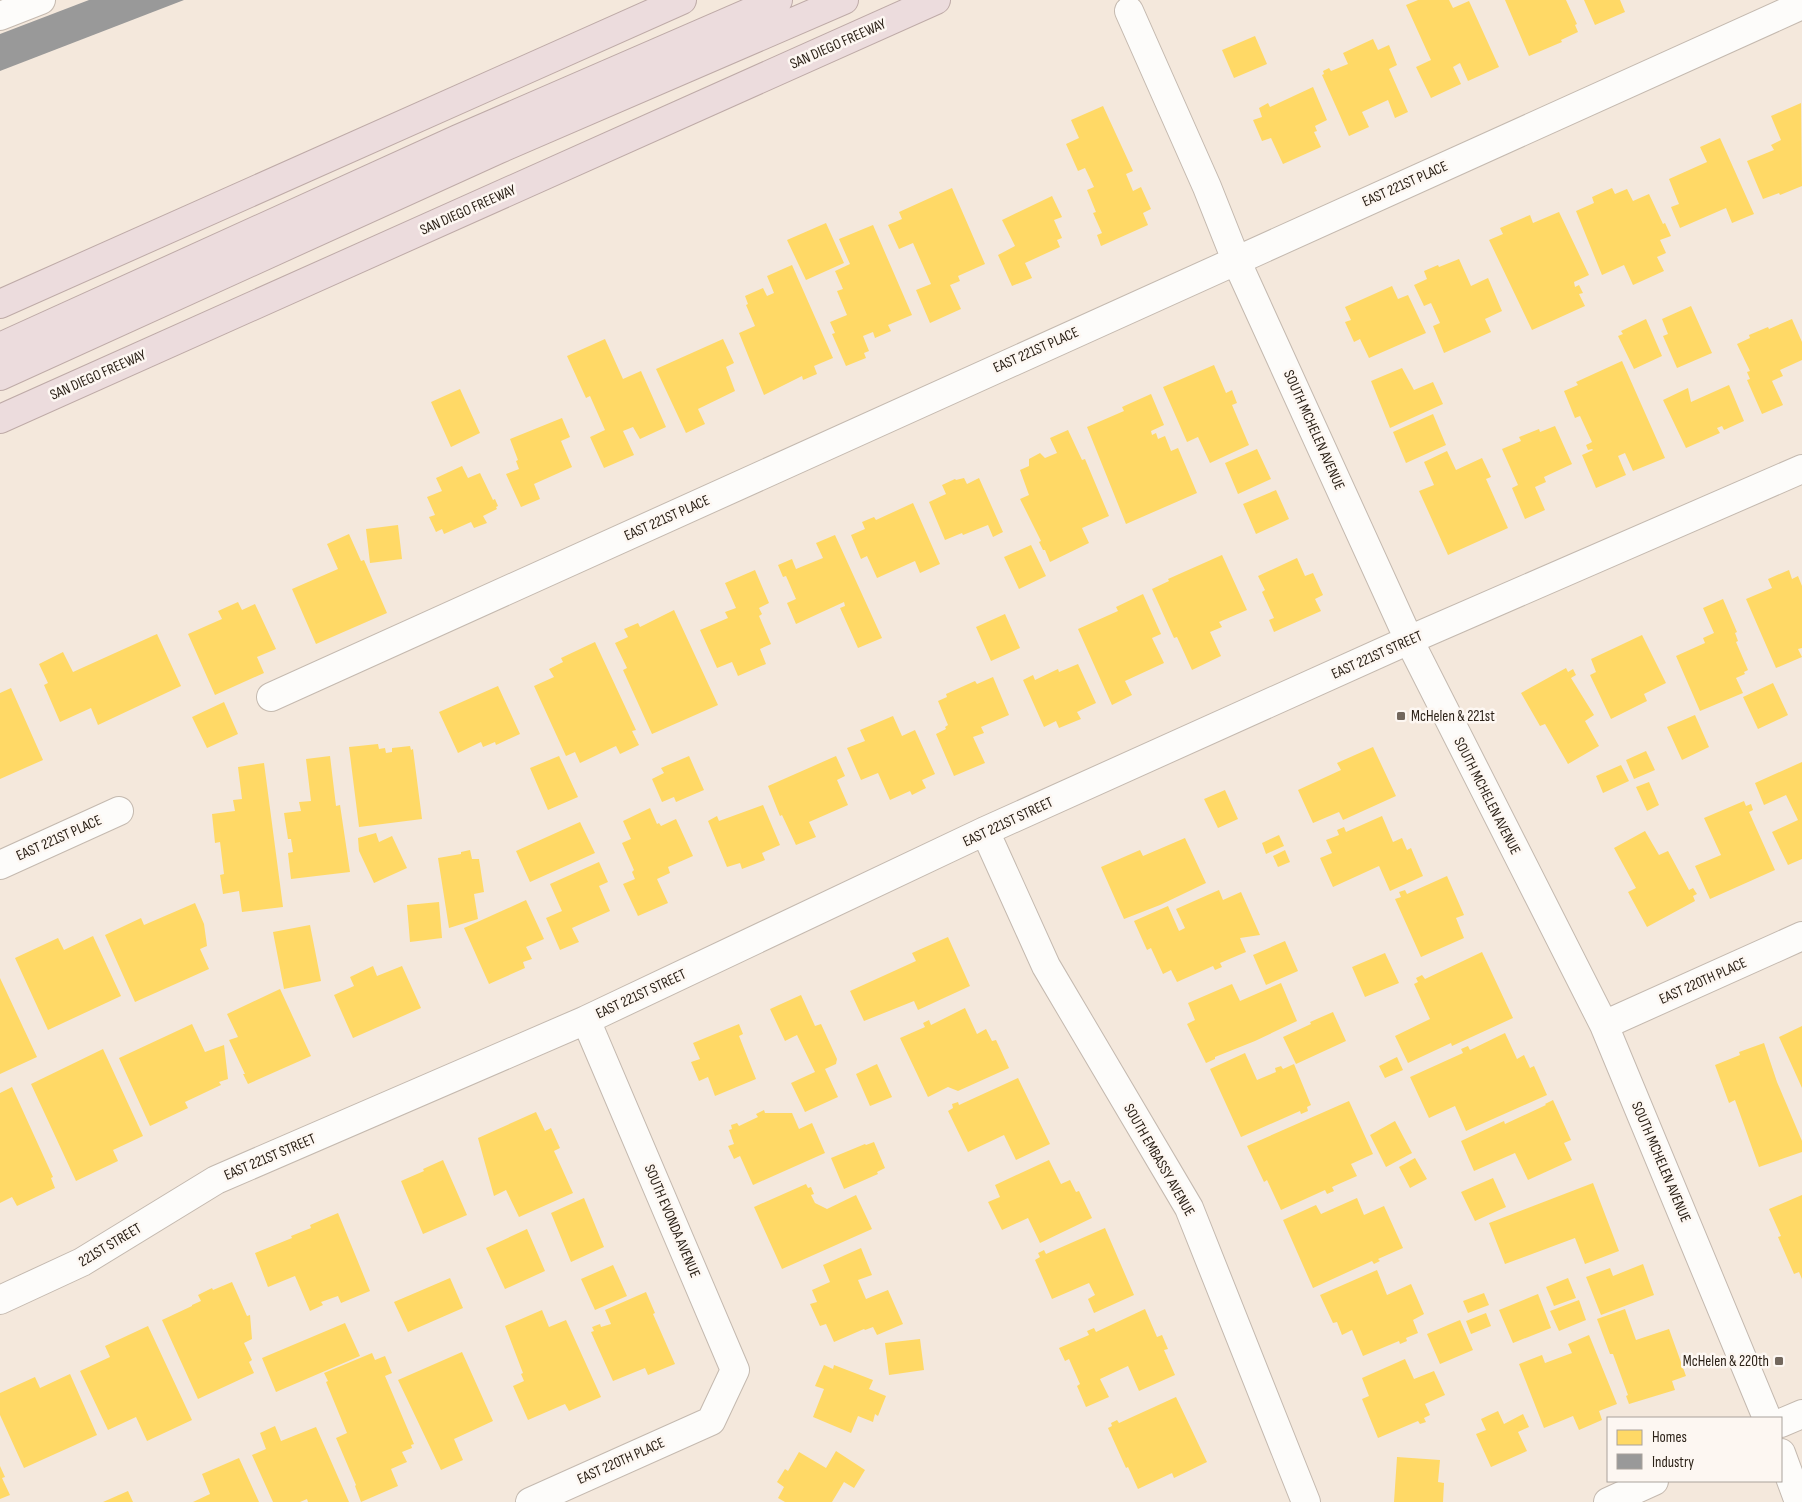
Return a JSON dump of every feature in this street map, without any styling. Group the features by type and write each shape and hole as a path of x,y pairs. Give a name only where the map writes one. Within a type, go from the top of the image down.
{"highway":[{"path":"0,304 682,0"},
{"path":"0,347 458,139 778,0"},
{"path":"0,376 497,150 844,0"},
{"name":"SAN DIEGO FREEWAY","path":"0,419 936,0"}],"street":[{"path":"0,16 41,0"},
{"name":"EAST 221ST PLACE","path":"271,698 1802,5"},
{"name":"SOUTH MCHELEN AVENUE","path":"1129,11 1207,187 1236,260 1409,640 1604,1025 1768,1417"},
{"name":"EAST 221ST STREET","path":"216,1180 586,1020 986,831 1409,640 1802,469"},
{"name":"EAST 221ST PLACE","path":"0,865 119,812"},
{"name":"SOUTH EMBASSY AVENUE","path":"986,831 1046,966 1189,1208 1306,1502"},
{"name":"EAST 220TH PLACE","path":"1604,1025 1802,936"},
{"name":"SOUTH EVONDA AVENUE","path":"586,1020 735,1370 711,1421"},
{"name":"221ST STREET","path":"0,1300 82,1262 216,1180"},
{"path":"1782,1423 1802,1414"},
{"name":"EAST 220TH PLACE","path":"530,1502 711,1421"},
{"path":"1782,1456 1799,1502"},
{"path":"1608,1502 1652,1482"}],"building: Homes":[{"path":"1418,0 1449,0 1453,8 1469,1 1499,67 1468,81 1460,63 1453,67 1461,84 1431,98 1416,67 1431,60 1406,5"},
{"path":"1505,0 1566,0 1577,24 1575,25 1578,32 1561,40 1562,42 1529,56"},
{"path":"1584,0 1620,0 1625,12 1595,25"},
{"path":"1255,36 1267,64 1234,78 1222,50"},
{"path":"1373,39 1378,50 1389,45 1397,65 1389,69 1408,112 1395,118 1388,100 1362,112 1369,127 1349,136 1322,75 1324,74 1323,71 1329,68 1331,71 1348,64 1343,53"},
{"path":"1313,87 1327,120 1315,126 1317,131 1314,132 1321,147 1283,164 1271,138 1262,141 1253,120 1262,117 1259,108 1268,103 1270,107"},
{"path":"1801,103 1802,186 1780,195 1779,193 1763,199 1747,161 1774,150 1771,145 1781,140 1771,116"},
{"path":"1103,106 1133,171 1126,174 1133,191 1141,187 1151,209 1143,213 1148,225 1101,246 1097,235 1102,233 1093,213 1096,212 1087,190 1094,187 1085,168 1078,171 1066,144 1079,138 1071,120"},
{"path":"1720,138 1754,214 1732,223 1726,208 1680,228 1671,207 1679,204 1669,179 1707,162 1700,147"},
{"path":"952,188 985,264 958,276 960,281 950,285 961,309 930,323 916,290 931,284 913,243 899,249 888,225 902,219 899,212"},
{"path":"1612,188 1615,194 1627,189 1633,201 1649,194 1663,224 1665,223 1671,236 1660,240 1666,253 1657,257 1664,271 1633,285 1624,265 1602,275 1576,211 1594,203 1592,197"},
{"path":"1052,196 1062,217 1054,220 1062,238 1057,240 1060,247 1025,263 1032,278 1012,286 998,255 1015,246 1002,220"},
{"path":"1559,212 1589,275 1574,282 1575,287 1579,285 1583,293 1579,294 1585,306 1532,330 1489,240 1503,234 1500,228 1530,215 1533,223"},
{"path":"826,223 844,263 806,280 787,240"},
{"path":"873,225 912,315 888,325 891,331 875,338 873,332 863,336 869,351 864,353 866,358 846,366 832,334 835,333 830,322 847,315 837,291 843,289 835,271 850,264 839,239"},
{"path":"1459,259 1471,286 1488,278 1502,311 1485,319 1491,332 1444,353 1433,326 1440,323 1431,303 1424,306 1414,285 1427,279 1424,271"},
{"path":"792,265 833,358 814,366 817,374 803,380 802,376 764,395 739,333 755,326 746,305 748,304 745,296 763,288 767,296 774,293 767,276"},
{"path":"1392,286 1398,299 1408,295 1426,333 1369,358 1360,339 1354,342 1345,322 1351,320 1345,307"},
{"path":"1691,306 1712,353 1677,368 1663,336 1668,334 1662,319"},
{"path":"1646,319 1662,356 1634,369 1618,336 1623,334 1621,331"},
{"path":"1792,319 1802,342 1802,360 1780,370 1783,376 1772,381 1783,405 1762,414 1747,380 1750,379 1747,372 1750,371 1737,344 1750,338 1749,335"},
{"path":"605,339 623,379 641,371 666,427 640,439 633,427 623,431 634,455 604,468 590,437 605,430 590,396 586,398 567,356"},
{"path":"723,339 734,363 726,367 735,391 698,409 705,424 686,433 656,369"},
{"path":"1622,361 1665,458 1633,471 1625,453 1618,456 1626,475 1596,488 1582,455 1593,450 1588,450 1586,445 1592,442 1580,416 1575,418 1564,391 1578,385 1576,382"},
{"path":"1214,365 1226,393 1232,390 1237,403 1232,405 1249,445 1210,463 1198,437 1187,442 1163,387"},
{"path":"1402,368 1414,390 1433,382 1443,404 1390,428 1371,381"},
{"path":"1729,385 1744,421 1724,430 1722,426 1717,428 1720,433 1686,448 1663,400 1688,388 1691,402"},
{"path":"460,389 480,433 451,447 431,402"},
{"path":"1151,394 1164,425 1151,431 1152,435 1156,433 1158,439 1165,436 1171,451 1178,448 1197,493 1126,524 1087,427 1124,411 1122,407"},
{"path":"1433,414 1446,445 1406,463 1393,432"},
{"path":"562,418 570,437 561,441 572,467 534,484 540,499 521,507 506,474 519,469 516,461 518,460 510,439"},
{"path":"1555,426 1572,464 1544,477 1546,482 1535,487 1545,510 1525,519 1512,488 1518,485 1502,449 1521,441 1519,437 1539,429 1540,432"},
{"path":"1068,430 1082,460 1085,459 1109,516 1082,528 1089,543 1050,562 1020,499 1029,495 1020,470 1029,466 1029,459 1040,453 1045,458 1057,453 1050,438"},
{"path":"1257,449 1271,479 1238,494 1225,463"},
{"path":"1447,451 1456,470 1482,458 1491,477 1486,479 1508,528 1448,555 1419,491 1434,485 1424,462"},
{"path":"462,466 468,478 480,473 493,500 495,499 498,506 496,507 497,509 483,516 487,523 474,528 471,522 444,534 442,529 436,532 429,517 435,515 427,497 442,491 436,478"},
{"path":"964,478 967,484 979,478 1003,532 993,537 988,525 945,540 929,502 946,494 942,485 955,479"},
{"path":"1276,490 1289,519 1256,534 1243,504"},
{"path":"913,503 940,564 920,573 915,561 877,578 867,556 861,559 851,535 865,529 862,522 874,517 876,520"},
{"path":"398,525 402,559 370,563 366,529"},
{"path":"349,534 361,561 364,560 387,613 316,644 292,589 338,569 327,544"},
{"path":"835,535 882,638 858,648 840,608 845,606 844,602 796,624 787,603 796,599 786,576 783,577 778,565 792,559 796,569 823,558 816,543"},
{"path":"1031,545 1046,576 1019,589 1004,557"},
{"path":"1222,555 1247,610 1219,622 1222,627 1210,632 1221,656 1192,670 1177,637 1174,638 1152,589 1169,581 1168,579"},
{"path":"1297,558 1305,576 1313,573 1323,595 1315,599 1321,611 1274,632 1269,620 1274,618 1262,592 1265,590 1258,576"},
{"path":"755,570 769,603 759,608 762,614 759,616 771,644 760,649 766,664 738,676 732,662 717,668 700,630 728,618 725,612 736,608 725,583"},
{"path":"1789,570 1792,579 1798,576 1802,586 1802,648 1798,649 1802,657 1776,668 1746,599 1772,588 1768,579"},
{"path":"1143,594 1161,634 1152,638 1164,663 1125,681 1132,695 1112,705 1078,629 1118,611 1116,607"},
{"path":"1723,599 1737,632 1735,633 1738,641 1736,642 1748,670 1744,672 1745,674 1736,678 1743,693 1700,711 1676,656 1705,643 1703,638 1714,633 1703,608"},
{"path":"238,602 242,610 255,604 276,649 257,657 264,673 215,695 188,634 222,619 218,611"},
{"path":"674,610 718,705 652,734 623,670 627,668 615,643 628,637 624,629 638,623 640,627"},
{"path":"1005,614 1020,648 991,661 976,627"},
{"path":"157,634 181,686 98,725 91,708 60,722 44,685 48,683 39,664 63,652 73,672"},
{"path":"1642,635 1666,683 1644,694 1647,701 1611,719 1590,675 1596,672 1591,659"},
{"path":"595,642 636,730 632,731 639,745 620,754 616,746 580,763 575,752 566,756 534,686 554,677 549,669 563,662 561,658"},
{"path":"1078,664 1096,703 1077,712 1081,719 1059,728 1056,721 1044,727 1023,680 1033,675 1035,680 1058,669 1059,672"},
{"path":"1566,668 1568,672 1573,669 1576,675 1571,678 1594,715 1585,721 1599,746 1568,764 1545,724 1540,726 1521,693"},
{"path":"993,677 1009,715 981,727 984,733 973,737 985,763 954,776 936,734 946,729 945,727 948,725 938,701 947,697 946,694 975,681 977,684"},
{"path":"1773,683 1788,715 1758,729 1743,697"},
{"path":"498,686 520,734 496,745 495,742 483,747 481,742 458,753 439,712"},
{"path":"11,688 43,760 0,779 0,693"},
{"path":"224,702 238,734 207,748 192,717"},
{"path":"1695,715 1709,747 1682,760 1667,727"},
{"path":"893,716 902,736 915,730 935,774 922,780 926,788 912,795 910,791 890,800 878,773 861,780 847,748 865,741 860,730"},
{"path":"378,744 379,749 385,748 386,753 392,752 392,748 410,746 411,750 413,749 422,819 359,827 349,747"},
{"path":"1373,747 1396,796 1343,820 1339,812 1313,823 1298,790 1341,770 1337,763"},
{"path":"1646,751 1655,770 1634,779 1626,760"},
{"path":"330,756 336,806 340,805 350,872 291,879 288,853 293,852 291,839 288,839 284,813 301,811 299,802 311,801 306,759"},
{"path":"559,756 578,797 548,810 530,768"},
{"path":"689,756 704,790 676,802 674,797 662,802 652,779 664,773 661,768"},
{"path":"836,756 845,776 837,780 848,805 809,822 816,837 796,845 782,815 780,816 768,786"},
{"path":"1802,762 1802,859 1788,865 1772,832 1798,820 1786,795 1764,805 1755,783"},
{"path":"264,763 283,907 242,912 239,891 223,894 220,875 224,874 220,842 215,843 212,814 235,811 233,800 242,799 238,767"},
{"path":"1621,765 1629,781 1603,793 1596,776"},
{"path":"1649,782 1659,805 1647,811 1636,787"},
{"path":"1225,790 1238,819 1218,828 1204,799"},
{"path":"1744,801 1746,806 1751,804 1753,810 1749,812 1775,870 1710,899 1695,866 1721,855 1704,818"},
{"path":"763,805 780,845 762,853 765,860 742,869 740,863 727,867 708,821 717,816 719,821"},
{"path":"650,808 657,824 659,823 661,826 676,819 693,856 668,867 670,873 657,879 668,903 638,916 623,884 635,879 632,872 634,870 622,843 631,839 623,821"},
{"path":"1382,816 1393,842 1402,838 1407,850 1411,848 1423,876 1390,891 1379,866 1333,887 1320,858 1332,853 1326,840 1339,835 1337,830 1344,827 1346,832"},
{"path":"580,822 595,853 530,882 516,851"},
{"path":"1645,831 1659,855 1668,851 1689,890 1693,888 1697,894 1693,896 1695,901 1647,927 1628,892 1636,888 1614,848"},
{"path":"376,833 379,842 392,836 407,868 374,883 359,851 358,838"},
{"path":"1279,835 1284,846 1266,854 1262,843"},
{"path":"1185,838 1206,883 1160,905 1124,919 1101,867 1140,850 1143,856"},
{"path":"470,850 472,859 479,859 484,892 474,894 478,919 449,928 438,858 461,854 461,852"},
{"path":"1285,850 1290,862 1278,867 1273,856"},
{"path":"599,862 608,882 599,886 610,911 572,928 579,942 560,950 546,918 562,911 550,884"},
{"path":"1447,876 1464,915 1456,918 1464,938 1421,957 1395,899 1401,897 1399,892 1405,890 1407,894"},
{"path":"1219,890 1223,900 1241,892 1260,935 1240,938 1246,952 1220,963 1222,967 1215,970 1213,966 1177,982 1171,970 1163,974 1151,948 1147,950 1134,921 1168,906 1179,931 1185,928 1176,909"},
{"path":"526,900 544,939 526,947 532,959 523,962 525,968 489,984 464,928"},
{"path":"439,902 442,938 410,942 407,905"},
{"path":"195,903 204,924 207,946 200,949 209,969 135,1002 105,935 141,918 144,925"},
{"path":"310,925 321,981 284,989 273,932"},
{"path":"93,936 121,996 48,1030 15,958 58,938 64,950"},
{"path":"948,937 970,986 918,1010 914,1001 864,1021 850,991 916,961 912,953"},
{"path":"1285,941 1298,971 1266,985 1253,955"},
{"path":"1482,952 1513,1018 1452,1046 1451,1043 1408,1063 1395,1036 1430,1019 1414,984 1418,982 1416,978 1422,975 1425,979"},
{"path":"1385,953 1399,983 1365,997 1352,967"},
{"path":"373,966 377,976 402,966 421,1008 353,1038 334,995 354,986 350,977"},
{"path":"0,978 37,1057 0,1074"},
{"path":"1281,983 1297,1021 1215,1057 1215,1059 1206,1063 1187,1024 1195,1020 1188,1003 1232,984 1240,1001"},
{"path":"280,989 311,1056 248,1084 229,1040 238,1037 227,1014"},
{"path":"801,995 815,1026 821,1024 837,1059 836,1064 825,1069 838,1097 805,1112 791,1083 815,1072 797,1035 785,1041 770,1009"},
{"path":"965,1008 977,1034 986,1029 992,1041 996,1040 1009,1068 958,1091 948,1087 928,1097 900,1038 925,1027 923,1023 929,1020 931,1025"},
{"path":"1333,1012 1346,1041 1296,1064 1283,1037"},
{"path":"192,1024 205,1052 224,1045 228,1079 219,1082 221,1085 185,1102 188,1108 150,1126 119,1058"},
{"path":"739,1024 743,1034 739,1036 756,1079 715,1096 708,1077 699,1081 691,1062 700,1059 693,1043"},
{"path":"1802,1026 1802,1088 1779,1037"},
{"path":"1505,1033 1517,1059 1524,1055 1530,1068 1534,1066 1547,1095 1466,1131 1455,1106 1429,1118 1410,1077 1463,1053 1461,1049 1468,1046 1470,1050"},
{"path":"1764,1043 1777,1082 1802,1141 1802,1152 1759,1167 1735,1100 1729,1103 1715,1065 1740,1055 1739,1052"},
{"path":"103,1049 143,1136 113,1150 118,1161 76,1181 31,1084"},
{"path":"1245,1053 1257,1080 1276,1072 1275,1068 1281,1066 1283,1069 1294,1064 1311,1105 1307,1107 1308,1111 1301,1114 1300,1111 1241,1137 1210,1069"},
{"path":"1397,1057 1403,1070 1385,1078 1379,1066"},
{"path":"877,1064 892,1097 870,1106 856,1074"},
{"path":"1018,1078 1050,1144 1016,1160 1004,1135 968,1152 948,1111 953,1108 952,1104 958,1102 959,1105"},
{"path":"12,1087 53,1177 51,1178 55,1188 17,1206 12,1197 0,1203 0,1093"},
{"path":"1553,1100 1571,1140 1564,1143 1572,1160 1528,1180 1515,1153 1474,1171 1461,1141 1504,1121 1505,1124"},
{"path":"1349,1101 1373,1154 1351,1164 1357,1176 1332,1187 1334,1191 1327,1194 1325,1190 1281,1210 1267,1180 1264,1182 1247,1146"},
{"path":"764,1110 765,1113 792,1113 799,1129 812,1123 825,1153 753,1185 740,1156 734,1159 728,1146 734,1144 729,1130 732,1129 731,1125 737,1123 739,1126 758,1117 756,1114"},
{"path":"536,1112 545,1131 551,1128 560,1148 554,1151 573,1193 519,1217 506,1190 494,1196 478,1138"},
{"path":"1395,1121 1412,1153 1386,1167 1370,1135"},
{"path":"874,1142 885,1168 877,1172 878,1174 844,1189 831,1158"},
{"path":"1415,1158 1427,1179 1410,1188 1399,1167"},
{"path":"443,1160 467,1215 423,1234 401,1181"},
{"path":"1049,1160 1061,1184 1070,1180 1076,1192 1079,1191 1092,1218 1040,1243 1028,1218 1002,1230 988,1202 1000,1197 995,1185"},
{"path":"1493,1178 1506,1207 1475,1221 1461,1192"},
{"path":"1593,1183 1619,1251 1585,1264 1575,1238 1505,1264 1489,1223"},
{"path":"806,1184 808,1188 811,1187 814,1194 811,1195 815,1203 827,1209 856,1195 872,1229 782,1269 754,1207"},
{"path":"1802,1195 1802,1279 1799,1272 1794,1274 1778,1237 1781,1236 1769,1209"},
{"path":"584,1198 604,1247 571,1262 551,1213"},
{"path":"1357,1198 1364,1215 1384,1206 1403,1248 1378,1259 1380,1261 1374,1264 1372,1261 1313,1288 1283,1220 1316,1205 1321,1214"},
{"path":"338,1213 370,1291 341,1303 338,1296 321,1302 323,1305 310,1311 295,1276 268,1287 255,1253 292,1238 291,1236 311,1228 310,1225"},
{"path":"1105,1228 1134,1295 1094,1313 1088,1299 1095,1295 1089,1283 1052,1299 1035,1260 1040,1257 1038,1253 1044,1250 1046,1254"},
{"path":"527,1229 545,1271 505,1289 486,1248"},
{"path":"861,1248 872,1275 858,1280 866,1299 888,1290 903,1324 877,1335 873,1327 864,1329 834,1342 826,1324 820,1326 810,1304 817,1302 812,1290 830,1282 823,1265"},
{"path":"1643,1264 1654,1295 1601,1315 1586,1277 1610,1268 1613,1276"},
{"path":"613,1265 627,1296 595,1310 581,1279"},
{"path":"1377,1270 1387,1295 1411,1284 1424,1314 1413,1320 1418,1333 1406,1338 1407,1341 1400,1344 1399,1341 1363,1356 1352,1330 1342,1335 1337,1322 1333,1323 1320,1295"},
{"path":"450,1278 463,1308 408,1332 394,1302"},
{"path":"1568,1278 1576,1298 1554,1306 1546,1287"},
{"path":"232,1282 247,1316 250,1315 252,1339 244,1343 252,1360 249,1362 254,1373 198,1399 162,1320 201,1301 198,1295 212,1288 213,1290"},
{"path":"646,1292 655,1313 653,1314 675,1364 648,1375 645,1368 613,1381 591,1332 594,1331 592,1327 600,1324 601,1327 611,1324 605,1310"},
{"path":"1484,1293 1489,1305 1468,1313 1463,1301"},
{"path":"1538,1294 1551,1328 1513,1343 1499,1310"},
{"path":"1579,1300 1586,1320 1559,1331 1550,1311"},
{"path":"1145,1309 1157,1337 1162,1335 1168,1349 1164,1350 1175,1375 1139,1391 1128,1366 1100,1379 1109,1397 1086,1407 1077,1386 1080,1384 1069,1359 1065,1361 1059,1348 1089,1335 1087,1331 1094,1328 1096,1332"},
{"path":"1625,1309 1636,1340 1669,1329 1686,1376 1672,1381 1675,1390 1629,1404 1626,1396 1628,1395 1613,1354 1610,1354 1597,1319"},
{"path":"542,1310 549,1327 566,1320 601,1397 569,1411 565,1404 528,1420 513,1386 524,1381 521,1374 523,1373 505,1326"},
{"path":"1486,1313 1491,1326 1471,1334 1466,1321"},
{"path":"1460,1320 1473,1350 1440,1364 1427,1334"},
{"path":"345,1323 360,1356 276,1392 262,1358"},
{"path":"148,1326 192,1420 147,1441 136,1417 108,1430 80,1371 110,1357 105,1346"},
{"path":"1589,1335 1617,1404 1599,1411 1602,1420 1579,1430 1573,1416 1544,1428 1519,1364 1542,1355 1545,1363 1572,1353 1568,1344"},
{"path":"920,1339 924,1370 889,1375 885,1343"},
{"path":"462,1352 493,1421 454,1439 463,1460 441,1470 398,1380"},
{"path":"372,1353 375,1360 385,1356 392,1373 385,1376 414,1444 411,1445 412,1448 402,1452 407,1462 391,1469 398,1486 361,1502 356,1485 336,1438 347,1433 324,1373"},
{"path":"1405,1359 1414,1379 1434,1371 1445,1395 1425,1404 1430,1415 1424,1418 1426,1422 1420,1424 1418,1421 1378,1438 1362,1399 1369,1396 1362,1378"},
{"path":"824,1365 833,1369 834,1365 873,1380 869,1389 886,1396 878,1416 875,1414 873,1422 858,1416 851,1433 813,1417 824,1389 815,1386"},
{"path":"70,1374 97,1435 24,1468 0,1415 0,1393 35,1377 40,1388"},
{"path":"1176,1397 1207,1462 1174,1478 1172,1473 1138,1489 1128,1467 1126,1468 1108,1428 1112,1426 1111,1423 1117,1420 1119,1423"},
{"path":"1498,1411 1504,1424 1523,1414 1529,1427 1518,1432 1527,1451 1491,1467 1476,1434 1486,1430 1481,1419"},
{"path":"275,1426 281,1441 316,1427 349,1502 308,1502 307,1499 300,1502 273,1502 252,1455 266,1449 260,1433"},
{"path":"836,1451 865,1470 854,1488 844,1482 832,1502 785,1502 778,1498 784,1487 777,1482 785,1469 788,1471 799,1452 826,1468"},
{"path":"1397,1457 1440,1460 1438,1482 1444,1483 1443,1502 1394,1502"},
{"path":"239,1458 259,1502 193,1502 210,1494 202,1474"},
{"path":"0,1466 5,1477 2,1478 10,1495 0,1499"},
{"path":"128,1491 133,1502 103,1502"}],"building: Industry":[{"path":"89,0 184,0 0,71 0,34"}],"place":[{"name":"McHelen & 221st","path":"1401,716"},
{"name":"McHelen & 220th","path":"1779,1361"}]}
